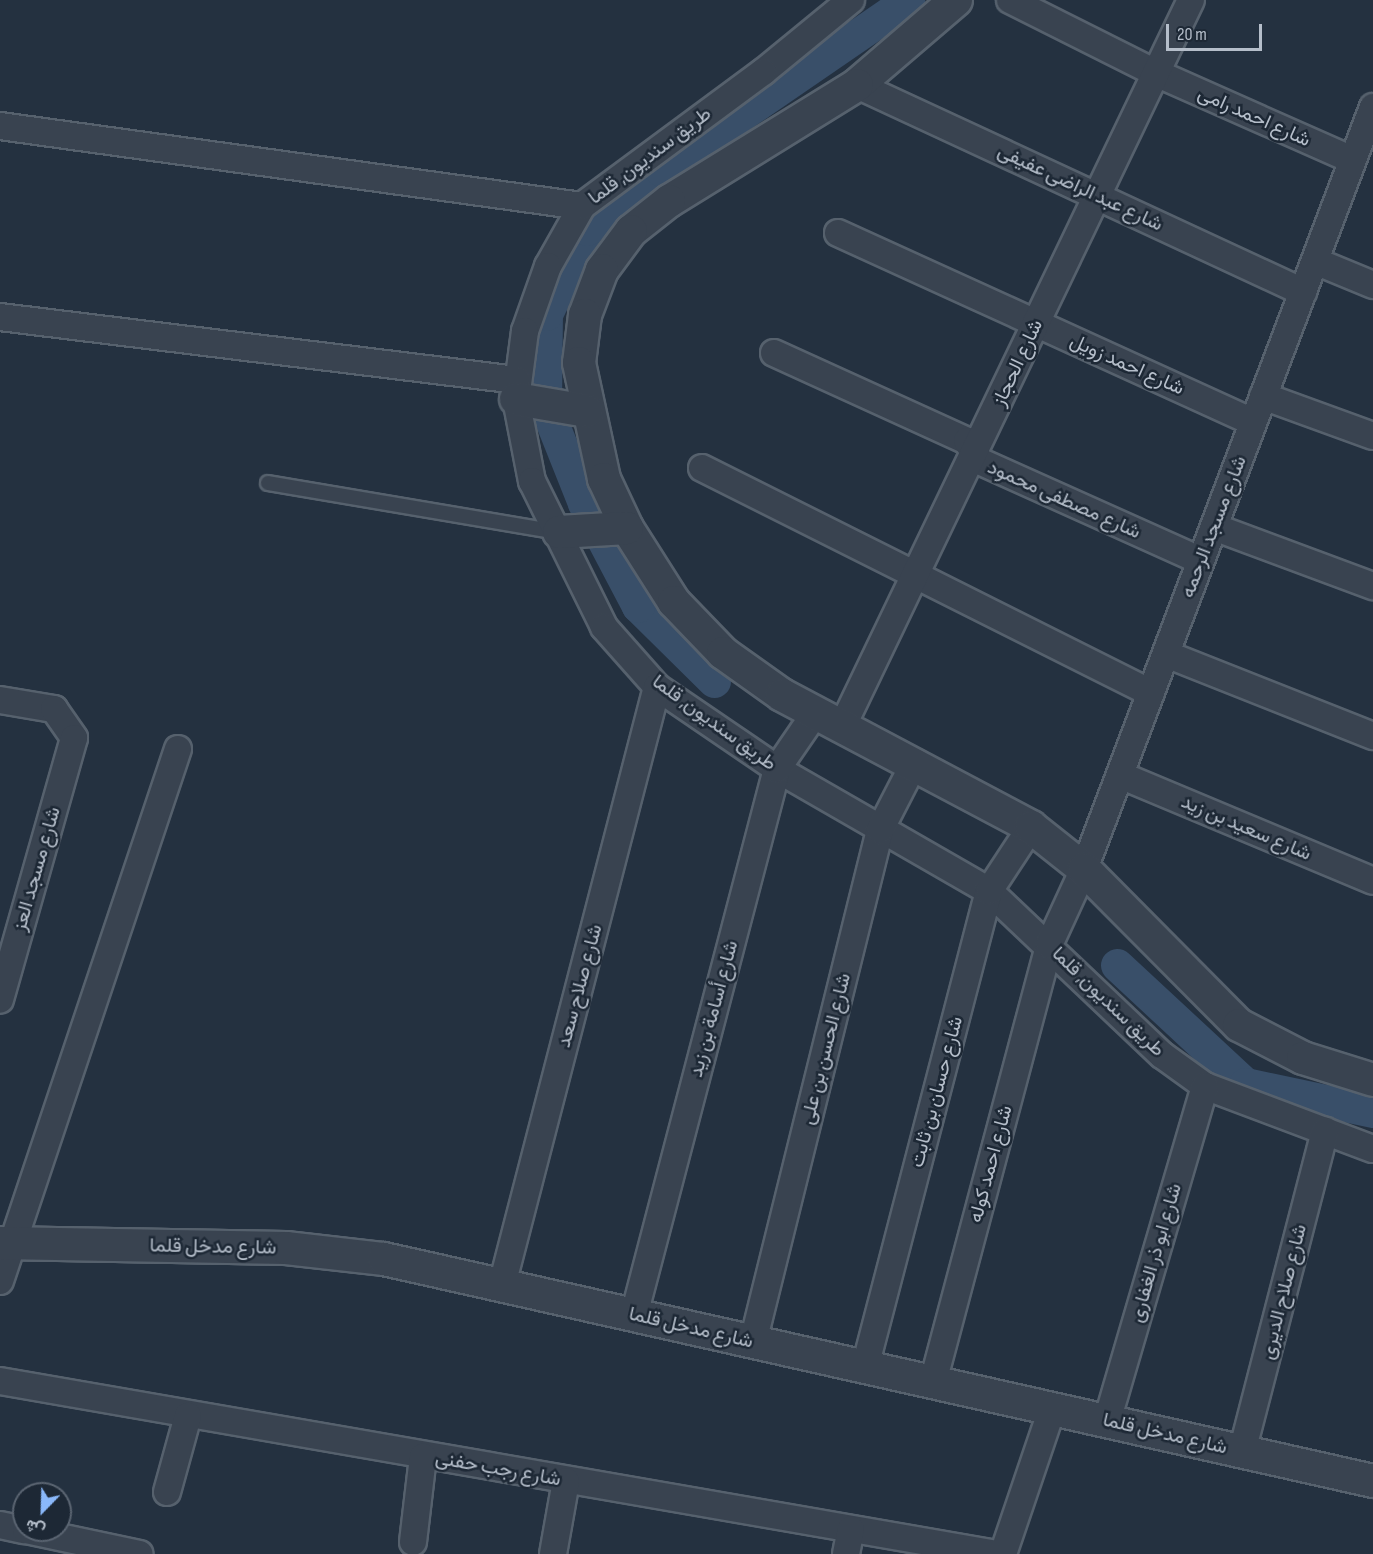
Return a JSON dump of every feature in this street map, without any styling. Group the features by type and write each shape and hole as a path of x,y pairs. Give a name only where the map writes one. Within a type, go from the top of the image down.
{"street":[{"name":"طريق سنديون, قلما","path":"850,0 763,72 582,207 548,266 525,332 517,390 532,481 604,627 657,687 777,769 989,891 1049,945 1162,1055 1205,1086 1373,1149"},
{"path":"956,0 857,85 669,201 631,231 602,270 585,315 579,363 587,411 604,479 627,528 674,602 723,653 782,695 915,762 1031,827 1084,869 1239,1025 1303,1058 1373,1080"},
{"name":"شارع احمد رامى","path":"1010,0 1156,73 1352,160"},
{"name":"شارع الحجاز","path":"829,719 915,575 1191,0"},
{"name":"شارع عبد الراضى عفيفى","path":"857,85 1303,292"},
{"name":"شارع مسجد الرحمه","path":"1049,945 1084,869 1352,160 1371,121"},
{"path":"0,126 582,207"},
{"name":"شارع احمد زويل","path":"838,233 1253,422"},
{"path":"1315,261 1373,285"},
{"path":"0,318 517,390 587,411"},
{"name":"شارع مصطفى محمود","path":"774,353 967,441 979,461 1201,561"},
{"path":"1263,396 1373,436"},
{"path":"702,468 1151,693"},
{"path":"1214,527 1373,586"},
{"path":"559,532 627,528"},
{"path":"1166,654 1373,736"},
{"name":"شارع صلاح سعد","path":"502,1285 657,687"},
{"name":"شارع مسجد العز","path":"0,700 54,709 74,738 0,1000"},
{"name":"شارع أسامة بن زيد","path":"634,1315 777,769 829,719"},
{"path":"0,1281 6,1243 178,749"},
{"name":"شارع الحسن بن على","path":"753,1342 880,830 915,762"},
{"name":"شارع سعيد بن زيد","path":"1120,775 1373,881"},
{"name":"شارع حسان بن ثابت","path":"865,1367 989,891 1031,827"},
{"name":"شارع احمد كوله","path":"933,1382 1049,945"},
{"name":"شارع ابو ذر الغفارى","path":"1107,1421 1205,1086"},
{"name":"شارع صلاح الديرى","path":"1242,1452 1325,1131"},
{"name":"شارع مدخل قلما","path":"6,1243 286,1248 384,1258 1373,1481"},
{"name":"شارع رجب حفنى","path":"0,1381 566,1481 849,1542 997,1554"},
{"path":"1003,1554 1052,1409"},
{"path":"167,1492 188,1416"},
{"path":"413,1542 423,1457"},
{"path":"553,1554 566,1481"},
{"path":"72,1540 140,1554"}],"lane":[{"path":"268,483 559,532"}],"waterway":[{"path":"714,681 638,606 584,503 545,405 546,314 587,229 661,170 908,0"},
{"path":"1117,965 1245,1084 1373,1111"}]}
